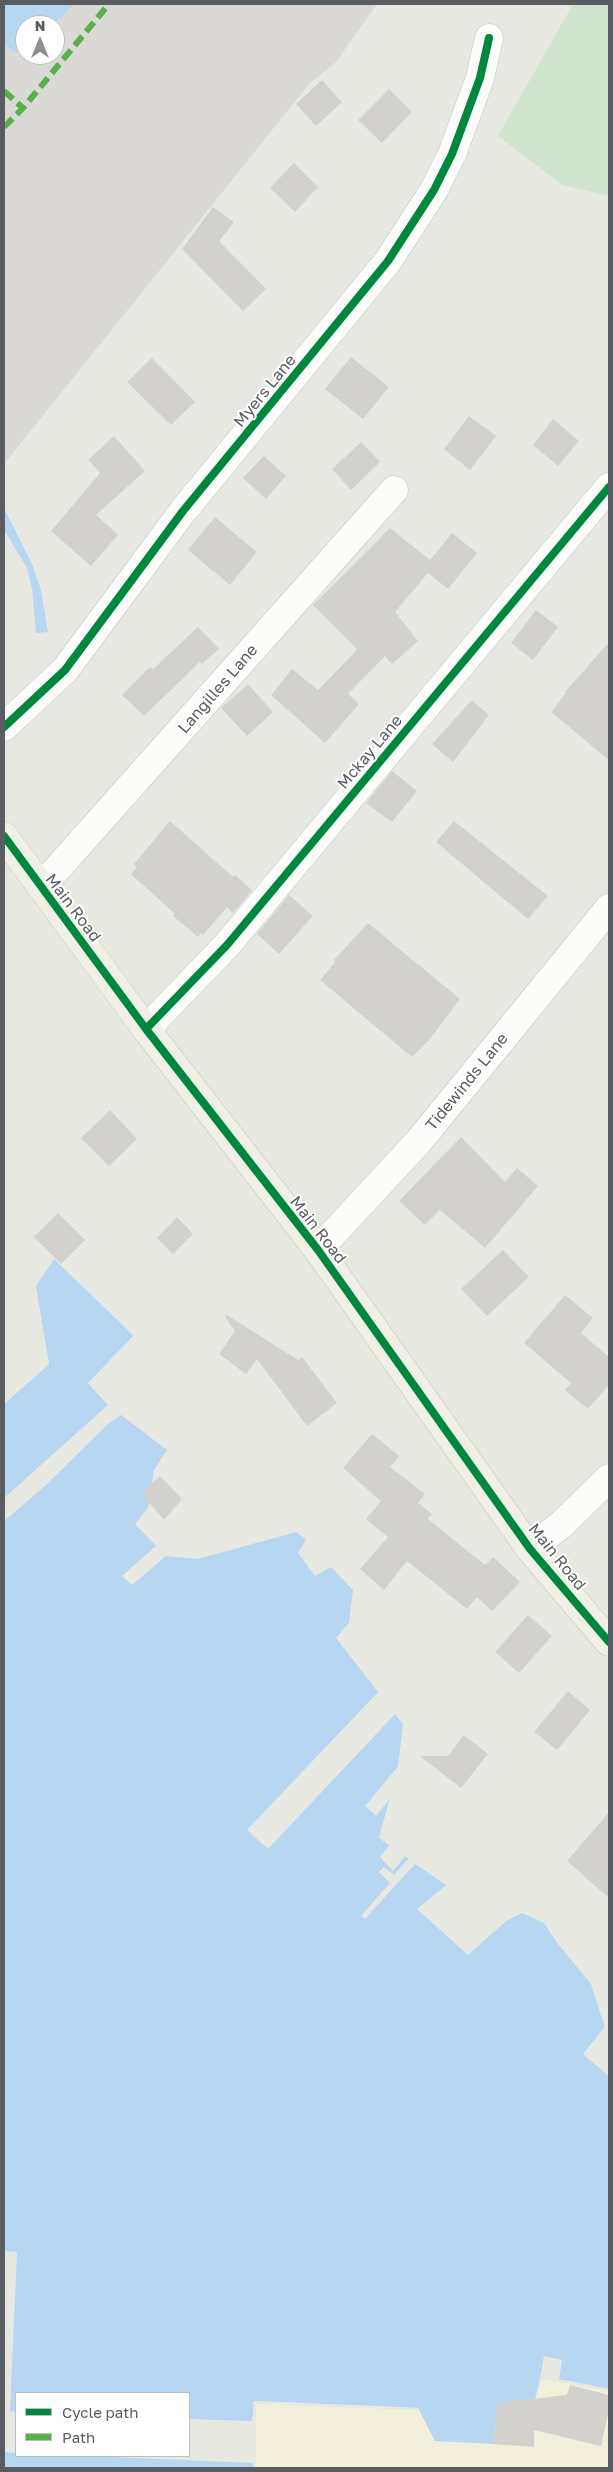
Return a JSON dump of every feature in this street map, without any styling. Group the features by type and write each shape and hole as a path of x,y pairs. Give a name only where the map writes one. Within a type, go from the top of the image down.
{"main road":[{"name":"Main Road","path":"4,836 146,1029 294,1222 318,1250 530,1549 609,1642"}],"street":[{"name":"Myers Lane","path":"4,727 64,670 183,511 388,260 434,190 452,154 480,78 489,38"},
{"name":"Mckay Lane","path":"146,1029 228,945 609,487"},
{"name":"Langilles Lane","path":"41,887 394,490"},
{"name":"Tidewinds Lane","path":"318,1250 419,1141 609,908"},
{"path":"530,1549 562,1524 609,1478"}],"shaded area":[{"path":"4,4 377,4 336,62 310,83 4,464"},
{"path":"541,2376 609,2389 609,2468 253,2468 254,2401 419,2408 493,2444 498,2403"}],"green space":[{"path":"573,4 609,4 609,196 562,185 498,136"}],"water":[{"path":"4,4 73,4 63,15 15,15 15,53 4,44"},
{"path":"4,508 32,564 41,590 48,632 36,633 32,589 27,568 4,530"},
{"path":"54,1259 134,1336 88,1383 108,1405 167,1450 154,1470 148,1508 135,1524 166,1556 198,1559 296,1532 306,1540 298,1553 315,1576 331,1567 353,1590 349,1623 336,1638 403,1724 398,1767 379,1838 504,1922 522,1913 544,1923 558,1944 591,1984 605,2028 609,2031 609,2389 541,2376 535,2399 498,2403 493,2444 435,2441 418,2408 254,2401 253,2468 4,2468 4,1404 49,1364 36,1286"}],"pier":[{"path":"34,1293 36,1294 49,1364 4,1404 4,1401 46,1363"},
{"path":"135,1334 135,1338 91,1383 122,1414 108,1424 45,1486 4,1521 4,1498 108,1405 88,1383"},
{"path":"156,1546 166,1556 132,1585 122,1576"},
{"path":"380,1690 397,1712 268,1849 247,1830"},
{"path":"400,1764 393,1795 376,1816 365,1806"},
{"path":"391,1843 407,1854 393,1871 380,1857"},
{"path":"410,1857 505,1922 468,1955 417,1909 446,1885 415,1864 365,1919 361,1916 390,1883 379,1872 384,1867 394,1875"},
{"path":"607,2024 609,2028 609,2076 583,2054"},
{"path":"4,2251 17,2252 10,2411 15,2412 15,2453 4,2452"},
{"path":"544,2356 562,2360 559,2379 609,2389 609,2391 542,2379 536,2401"},
{"path":"254,2401 419,2408 418,2413 417,2410 256,2404 256,2468 253,2468 253,2463 112,2457 190,2457 190,2419 252,2421"}],"building":[{"path":"322,80 342,102 316,126 296,104"},
{"path":"389,89 412,112 382,143 358,120"},
{"path":"294,163 318,187 295,212 270,188"},
{"path":"213,207 234,222 219,241 266,289 243,311 182,249"},
{"path":"351,357 389,387 363,419 325,389"},
{"path":"152,358 195,402 171,425 127,382"},
{"path":"469,416 496,436 470,470 444,449"},
{"path":"553,419 579,441 558,466 533,445"},
{"path":"114,436 145,471 96,515 118,535 91,566 51,531 100,473 88,460"},
{"path":"361,442 380,462 351,490 332,469"},
{"path":"264,456 286,476 266,499 243,478"},
{"path":"215,517 257,552 230,585 188,550"},
{"path":"390,528 430,560 452,533 477,553 448,589 428,573 395,612 418,641 392,664 385,656 348,694 359,704 325,743 271,695 292,669 318,690 355,652 357,649 313,605"},
{"path":"536,610 558,627 533,660 511,643"},
{"path":"198,627 219,649 202,664 200,662 144,716 122,695 150,667 153,669"},
{"path":"609,642 609,760 551,712 565,692"},
{"path":"248,684 273,712 247,736 221,708"},
{"path":"472,700 489,715 453,762 432,744"},
{"path":"392,771 417,791 392,822 366,803"},
{"path":"170,821 233,877 235,875 252,890 233,913 227,907 203,935 201,933 198,937 173,916 175,914 131,874 137,867 134,864"},
{"path":"454,821 548,896 528,919 436,842"},
{"path":"289,895 313,916 279,954 257,934"},
{"path":"368,923 460,999 430,1039 412,1057 320,980 335,962 334,960"},
{"path":"110,1110 137,1139 109,1166 81,1138"},
{"path":"461,1137 505,1182 517,1168 538,1186 485,1248 440,1210 425,1225 399,1201"},
{"path":"58,1213 85,1240 61,1264 34,1237"},
{"path":"177,1217 193,1234 173,1254 157,1238"},
{"path":"503,1250 529,1277 487,1316 461,1289"},
{"path":"565,1295 593,1318 581,1333 609,1357 609,1385 588,1409 565,1390 571,1383 524,1343"},
{"path":"227,1315 298,1360 302,1357 337,1403 307,1426 257,1359 246,1374 219,1354 235,1331 225,1317"},
{"path":"372,1434 399,1456 390,1467 425,1494 418,1503 432,1514 428,1519 485,1565 493,1557 520,1582 492,1611 477,1597 467,1609 407,1561 384,1590 360,1569 388,1537 366,1519 381,1501 343,1468"},
{"path":"160,1476 182,1499 164,1520 141,1493"},
{"path":"528,1615 552,1636 519,1673 495,1652"},
{"path":"568,1691 590,1710 557,1750 534,1732"},
{"path":"464,1735 488,1754 461,1788 420,1756 448,1756"},
{"path":"609,1812 609,1898 567,1861"},
{"path":"570,2385 609,2395 609,2410 601,2446 534,2430 534,2447 493,2444 498,2403 567,2395"}],"marked path":[{"path":"4,127 23,108 109,4"},
{"path":"4,91 23,108"}],"cycle path":[{"path":"4,727 65,670 183,511 388,261 434,190 452,154 480,78 489,38"},
{"path":"146,1029 227,945 609,487"},
{"path":"4,836 146,1029 318,1250 530,1549 609,1642"}]}
